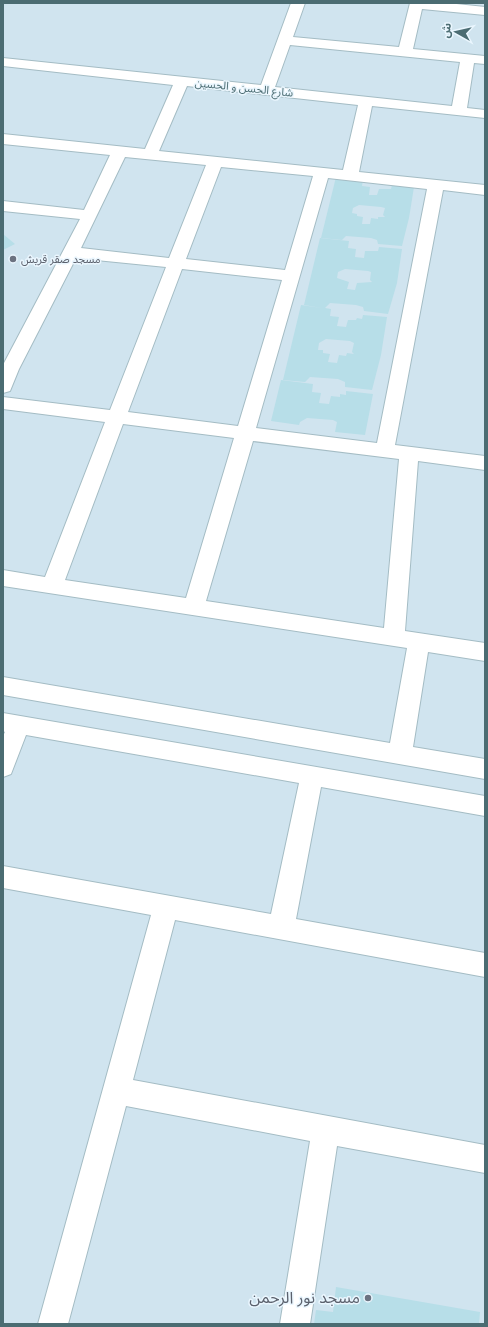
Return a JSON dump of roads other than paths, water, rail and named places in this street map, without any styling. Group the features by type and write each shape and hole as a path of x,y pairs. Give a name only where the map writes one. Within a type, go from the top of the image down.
{"street":[{"path":"266,90 298,3"},
{"path":"405,52 417,4 485,12"},
{"path":"284,40 485,60"},
{"path":"459,111 468,59"},
{"name":"شارع الحسن و الحسين","path":"3,62 485,114"},
{"path":"150,155 182,81"},
{"path":"350,176 366,101"},
{"path":"3,139 485,190"},
{"path":"3,387 7,368 71,252 120,151"},
{"path":"52,585 215,161"},
{"path":"194,607 322,173"},
{"path":"385,450 436,185"},
{"path":"3,206 90,215"},
{"path":"71,252 292,276"},
{"path":"3,403 485,463"},
{"path":"394,638 409,454"},
{"path":"3,578 485,652"},
{"path":"400,754 419,642"},
{"path":"3,686 485,769"},
{"path":"3,767 11,723 485,806"},
{"path":"281,928 312,776"},
{"path":"3,877 485,965"},
{"path":"53,1324 166,907"},
{"path":"116,1091 485,1159"},
{"path":"295,1324 326,1129"}],"place":[{"name":"مسجد صقر قريش","path":"13,259"},
{"name":"مسجد نور الرحمن","path":"368,1298"}]}
